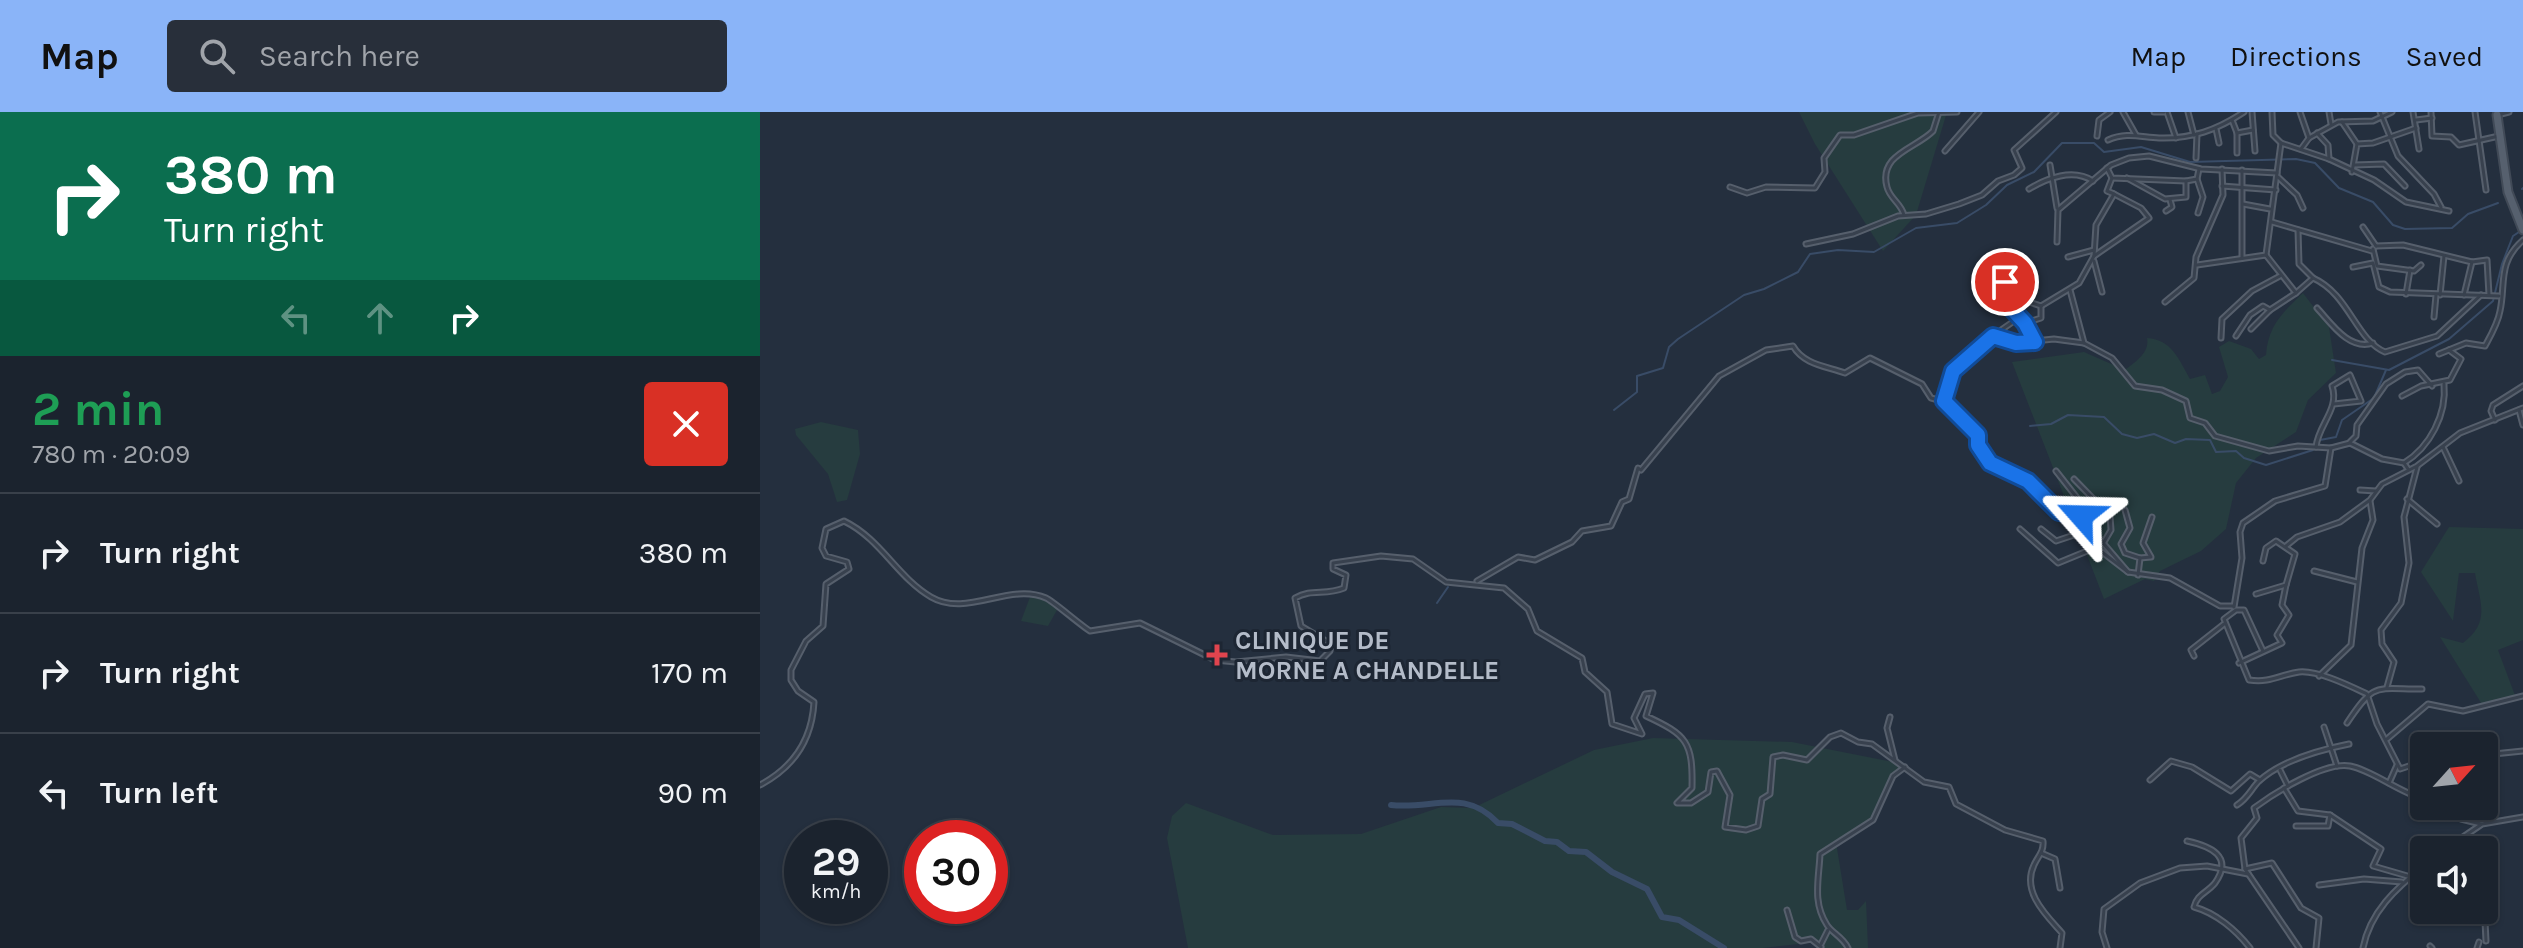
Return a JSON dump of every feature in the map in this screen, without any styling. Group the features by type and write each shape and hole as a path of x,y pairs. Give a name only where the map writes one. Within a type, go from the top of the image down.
{"main road":[{"path":"2497,113 2510,191 2522,226"}],"street":[{"path":"1904,216 1887,188 1890,166 1898,153 1933,131 1939,112"},
{"path":"1730,187 1747,193 1766,187 1815,188 1825,172 1824,158 1840,135 1854,135 1918,113 1957,112"},
{"path":"1945,151 1979,112"},
{"path":"1806,244 1904,216 1935,212 1982,195 1998,181 2014,175 2022,163 2014,150 2056,112"},
{"path":"2097,136 2099,120 2110,112"},
{"path":"2123,112 2136,135"},
{"path":"2154,112 2165,112 2176,138"},
{"path":"2188,112 2196,135 2196,158"},
{"path":"2108,140 2136,135 2176,138 2196,135 2216,129 2244,112"},
{"path":"2252,112 2255,151"},
{"path":"2272,112 2273,135 2280,144 2329,159 2374,180 2406,202 2449,211"},
{"path":"2300,112 2309,138"},
{"path":"2329,112 2331,125"},
{"path":"2380,112 2387,137 2398,156 2434,194 2441,207"},
{"path":"2301,149 2309,138 2331,125 2382,118 2392,112"},
{"path":"2413,112 2419,149"},
{"path":"2431,112 2432,136 2451,137 2459,145 2500,136"},
{"path":"2475,112 2486,190"},
{"path":"2497,113 2509,112"},
{"path":"2416,120 2432,118"},
{"path":"2232,120 2237,133 2237,153"},
{"path":"2342,122 2357,144 2352,172"},
{"path":"2357,144 2416,128"},
{"path":"2216,129 2219,143"},
{"path":"2237,133 2255,130"},
{"path":"2317,133 2328,145 2329,159"},
{"path":"2280,144 2266,255 2296,293"},
{"path":"2058,210 2118,161 2149,156 2199,169 2278,172 2297,195 2303,208"},
{"path":"2354,165 2384,164 2405,186"},
{"path":"2050,165 2058,210 2057,242"},
{"path":"2029,302 2041,306 2070,290 2079,283 2094,257 2149,218 2141,208 2107,191 2112,178 2107,168"},
{"path":"2198,213 2203,197 2197,179 2199,169"},
{"path":"2165,302 2194,278 2196,257 2221,201 2222,169"},
{"path":"2242,170 2242,258"},
{"path":"2029,189 2054,178 2077,175 2093,181"},
{"path":"2112,178 2197,179"},
{"path":"2127,178 2170,200 2186,197 2186,181"},
{"path":"2222,186 2276,190"},
{"path":"2102,292 2094,257 2096,225 2114,194"},
{"path":"2166,211 2172,207 2170,200"},
{"path":"2243,204 2272,210"},
{"path":"2271,222 2374,249 2403,245 2472,262 2487,260 2489,295"},
{"path":"2363,227 2374,249 2377,282 2383,291 2499,296"},
{"path":"2298,230 2299,264 2343,300 2380,350 2392,352 2437,336 2481,295"},
{"path":"2439,354 2466,343 2485,346 2500,313 2499,296 2511,255 2523,240"},
{"path":"2068,257 2094,250"},
{"path":"2197,265 2266,255"},
{"path":"2434,317 2444,256"},
{"path":"2464,295 2472,262"},
{"path":"2353,267 2373,263 2410,270 2421,265"},
{"path":"1997,270 2005,282 2011,308 2025,323 2035,342"},
{"path":"2406,294 2410,270"},
{"path":"2221,338 2222,319 2260,285 2281,275"},
{"path":"2251,329 2270,310 2313,278"},
{"path":"2070,290 2084,343"},
{"path":"2025,323 2041,318 2041,306"},
{"path":"2236,336 2254,312 2263,306 2270,310"},
{"path":"2317,308 2350,341 2367,346 2373,343"},
{"path":"1944,401 1953,371 2014,321"},
{"path":"1993,336 2016,343 2054,339 2084,343 2112,358 2135,386 2162,390 2186,401 2190,418 2205,423 2215,436 2269,451 2331,448 2350,443 2356,436 2357,425 2394,377 2418,370 2432,386"},
{"path":"1474,582 1518,557 1535,560 1572,542 1582,531 1611,526 1622,502 1629,499 1638,468 1641,470 1719,376 1766,350 1793,346 1798,354 1823,368 1845,373 1870,358 1922,384 1931,398 1944,401 1978,435 1978,445 1990,463 2028,481 2059,512 2094,520 2098,537 2128,572"},
{"path":"2404,463 2422,450 2442,413 2444,384 2461,359 2449,350"},
{"path":"2316,447 2318,433 2334,404 2332,386 2350,375 2361,401 2334,404"},
{"path":"2402,396 2421,386 2444,384"},
{"path":"2495,420 2491,411 2493,405 2523,386"},
{"path":"2286,546 2297,537 2340,522 2370,500 2376,491 2417,466 2460,433 2521,409 2523,425"},
{"path":"2350,443 2382,459 2404,463 2408,469"},
{"path":"2443,447 2459,481"},
{"path":"2331,448 2325,486 2275,501 2243,523 2235,608 2224,619 2224,624 2239,663 2251,681 2272,682 2300,672 2343,682 2367,694 2377,724 2387,739 2397,765 2403,770 2410,767"},
{"path":"2387,687 2394,662 2382,644 2381,630 2401,603 2407,573 2403,530 2407,499 2417,466"},
{"path":"2056,471 2078,499 2081,516"},
{"path":"2074,479 2110,516 2111,530 2104,543"},
{"path":"2360,490 2376,491"},
{"path":"2407,499 2437,524"},
{"path":"2319,676 2351,645 2362,548 2373,520 2370,500"},
{"path":"2125,510 2130,528 2122,546 2125,553 2140,558 2151,557 2143,543 2152,517"},
{"path":"760,785 791,764 809,736 814,702 798,691 791,680 791,670 806,641 823,626 826,584 849,569 847,562 834,561 822,548 826,529 834,523 844,521 868,535 906,576 931,597 963,603 1010,594 1046,597 1060,612 1090,631 1140,623 1201,655 1236,662 1286,657 1320,661 1325,658 1331,644 1301,626 1294,605 1295,598 1308,591 1331,594 1344,588 1346,575 1333,569 1333,563 1381,556 1413,559 1446,582 1474,582 1504,588 1520,599 1537,631 1582,658 1585,672 1607,692 1611,721 1617,728 1642,734 1634,718 1645,694 1653,693 1646,716 1685,736 1688,743 1692,788 1677,803 1691,803 1708,792 1711,772 1717,771 1730,795 1724,824 1728,829 1758,826 1762,799 1770,794 1773,757 1783,755 1810,759 1830,737 1841,733 1858,742 1872,744 1924,782 1949,787 1956,804 1990,823 2043,841 2041,853 2031,872 2032,887 2047,920 2062,933 2060,948"},
{"path":"2020,529 2058,563 2092,549 2102,552 2128,572 2170,578 2220,606 2244,610 2263,651"},
{"path":"2041,529 2056,541 2078,533 2098,537"},
{"path":"2239,663 2282,643 2277,635 2289,612 2282,605 2295,554 2276,541 2270,544 2263,561"},
{"path":"2138,575 2140,558"},
{"path":"2314,571 2357,582"},
{"path":"2256,594 2286,585"},
{"path":"2198,652 2194,656 2191,650 2224,624"},
{"path":"2347,723 2367,694 2387,687 2422,689"},
{"path":"2387,739 2428,704 2463,711 2523,696"},
{"path":"1890,717 1887,728 1895,761"},
{"path":"2324,727 2337,766"},
{"path":"2237,805 2260,780 2331,747 2349,744"},
{"path":"2498,754 2523,751"},
{"path":"2150,780 2171,761 2192,767 2231,791 2250,774 2260,780"},
{"path":"2389,783 2397,765"},
{"path":"2299,948 2245,869 2241,838 2257,818 2254,808 2286,787 2337,766 2351,766 2410,793"},
{"path":"1848,948 1842,937 1830,929 1815,894 1820,854 1873,820 1893,776 1905,767"},
{"path":"2280,770 2298,811 2330,815 2381,849 2373,866 2410,877"},
{"path":"2296,826 2328,826 2330,815"},
{"path":"2465,820 2482,824 2523,817"},
{"path":"2464,836 2482,824"},
{"path":"2187,841 2217,850 2220,869 2216,882 2196,899 2194,907 2209,911 2234,930 2250,948"},
{"path":"2041,853 2055,859 2060,888"},
{"path":"2245,869 2272,863 2301,908 2319,918 2316,948"},
{"path":"2107,948 2101,920 2104,909 2140,883 2192,865 2248,874"},
{"path":"2363,948 2368,925 2410,878"},
{"path":"2319,885 2364,879 2403,882"},
{"path":"1787,910 1795,937 1801,941 1811,939 1821,947 1830,929"},
{"path":"2485,924 2486,941"},
{"path":"2477,948 2479,942"}],"green space":[{"path":"1799,112 1947,112 1916,215 1883,251 1815,144"},
{"path":"2303,293 2329,327 2336,373 2308,400 2296,432 2256,458 2236,483 2226,529 2201,551 2160,571 2154,581 2145,579 2104,599 2012,362 2084,352 2125,370 2144,353 2147,338 2156,339 2178,357 2190,379 2205,375 2212,394 2220,391 2228,377 2219,347 2229,341 2251,349 2259,359 2266,355 2277,321"},
{"path":"821,422 858,430 860,454 847,500 837,502 828,474 796,435 795,429"},
{"path":"2449,527 2523,529 2523,640 2498,650 2516,698 2483,706 2440,637 2463,643 2477,627 2481,611 2475,573 2459,573 2453,621 2421,572"},
{"path":"1030,597 1048,600 1057,610 1048,626 1021,621"},
{"path":"1653,738 1792,742 1903,764 1892,778 1875,822 1836,842 1847,910 1858,910 1866,901 1868,948 1819,948 1817,942 1763,948 1188,948 1167,838 1172,816 1186,803 1273,835 1361,834 1441,807 1473,808 1594,750"}],"waterway":[{"path":"1614,410 1637,392 1637,376 1663,368 1669,347 1678,339 1744,295 1798,272 1810,254 1838,250 1874,252 1916,228 1957,223 1986,205 2007,185 2034,172 2062,143 2094,143 2104,152 2141,147 2190,162 2296,159 2315,163 2339,188 2373,202 2393,225 2405,229 2452,228 2468,214 2498,203"},
{"path":"2332,360 2389,370 2449,339 2493,301 2502,264 2513,236 2519,232"},
{"path":"2320,440 2336,437 2342,420 2374,398 2386,370"},
{"path":"2030,426 2051,424 2068,415 2104,417 2122,434 2137,438 2154,434 2175,443 2186,439 2210,440 2216,452 2236,451 2244,458 2266,465 2313,450"},
{"path":"1437,603 1448,587"},
{"path":"1391,805 1447,802 1473,806 1498,823 1512,824 1545,841 1557,842 1569,851 1586,852 1612,872 1647,889 1662,917 1679,920 1724,948"}],"place":[{"name":"CLINIQUE DE MORNE A CHANDELLE","path":"1217,655"}],"route":[{"path":"2005,282 2011,308 2025,323 2035,342 2016,343 2006,337 1993,336 1953,371 1944,401 1978,435 1978,445 1990,463 2028,481 2059,512 2081,516"}]}
